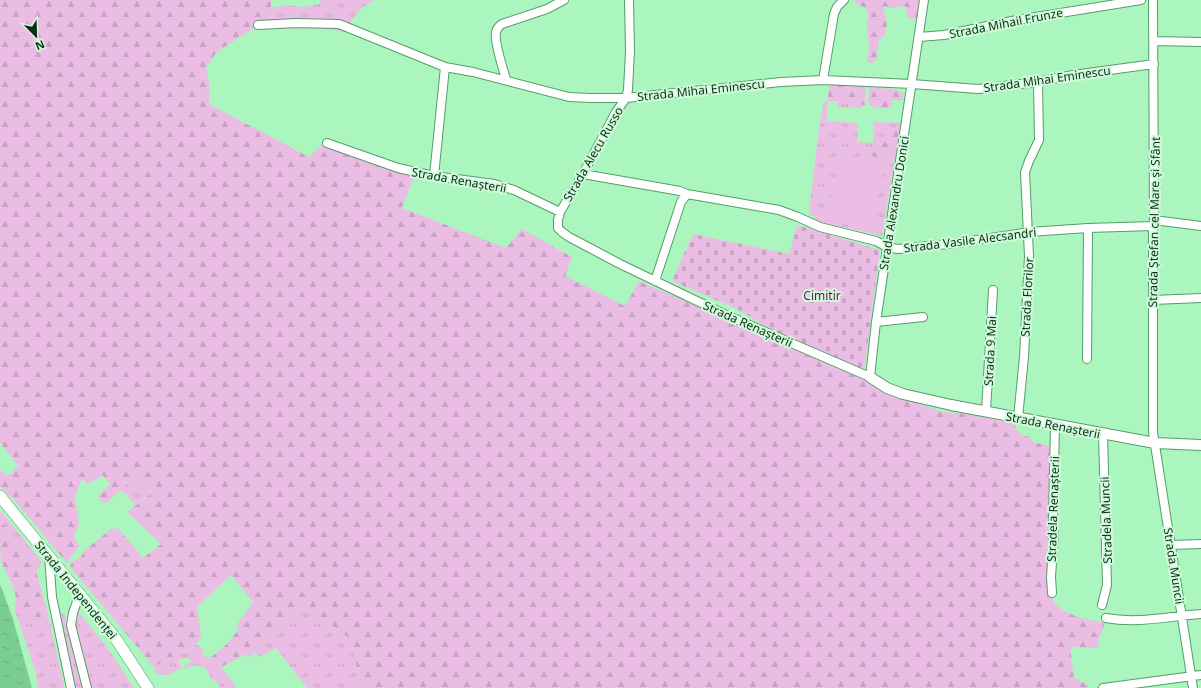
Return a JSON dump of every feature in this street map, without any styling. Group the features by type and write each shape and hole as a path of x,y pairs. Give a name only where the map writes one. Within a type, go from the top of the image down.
{"main road":[{"name":"Strada Independenței","path":"0,496 116,639 148,688"}],"street":[{"path":"506,79 497,43 497,29 502,24 547,9 564,0"},
{"name":"Strada Alecu Russo","path":"560,212 583,174 616,112 626,98 628,90 630,51 629,0"},
{"path":"823,80 834,14 837,7 844,0"},
{"name":"Strada Alexandru Donici","path":"870,376 876,322 924,0"},
{"name":"Strada Mihail Frunze","path":"919,37 944,35 1017,20 1141,0"},
{"name":"Strada Ștefan cel Mare și Sfânt","path":"1153,0 1153,432 1155,443"},
{"name":"Strada Mihai Eminescu","path":"258,25 296,23 339,24 445,68 506,79 544,92 569,97 591,98 626,98 781,82 823,80 978,89 1038,82 1073,75 1154,64"},
{"path":"1154,41 1201,42"},
{"path":"434,176 445,68"},
{"name":"Strada Florilor","path":"1018,418 1027,312 1029,256 1025,172 1039,140 1038,82"},
{"path":"610,98 616,112"},
{"name":"Strada Renașterii","path":"327,143 398,168 434,176 494,184 514,190 560,212 558,228 562,232 620,264 724,314 870,376 887,388 903,394 951,405 1155,443 1201,445"},
{"name":"Strada Vasile Alecsandri","path":"583,174 779,210 798,217 820,228 876,241 887,247 898,249 958,243 1029,232 1153,223 1201,226"},
{"path":"655,280 682,202 688,194"},
{"path":"1087,359 1088,228"},
{"name":"Strada 9 Mai","path":"986,411 993,290"},
{"path":"1153,300 1201,298"},
{"path":"876,322 923,317"},
{"name":"Stradela Renașterii","path":"1052,593 1051,577 1054,534 1055,425"},
{"name":"Stradela Muncii","path":"1102,605 1108,585 1104,434"},
{"name":"Strada Muncii","path":"1155,443 1193,688"},
{"path":"1170,545 1201,544"},
{"path":"49,556 52,597 71,688"},
{"path":"80,593 72,613 71,625 87,688"},
{"path":"1106,618 1119,620 1148,620 1201,614"},
{"path":"1103,688 1201,675"}],"green space":[{"path":"0,0 271,0 271,17 217,52 206,67 210,88 209,104 309,157 321,145 414,176 402,208 506,248 522,229 572,257 565,276 625,306 639,281 922,405 943,412 966,414 1013,423 1021,435 1030,437 1032,442 1051,446 1052,531 1049,583 1052,598 1061,609 1068,613 1105,623 1099,639 1098,648 1070,647 1074,678 1088,685 1088,688 361,688 351,639 301,605 291,609 256,652 249,657 246,654 216,670 209,659 227,644 239,629 236,626 253,602 231,575 197,607 201,637 196,644 154,667 70,567 72,562 81,557 84,551 111,529 118,528 143,558 161,544 127,512 152,493 150,489 133,478 105,504 98,497 110,484 103,475 88,484 82,479 75,496 79,523 74,537 79,546 67,563 15,501 0,487 0,470 7,475 10,474 18,465 0,443"},
{"path":"322,0 374,0 360,10 352,20 350,24 353,27 352,34 328,29 290,28 252,30 271,17 271,8 286,5 304,7 319,4"},
{"path":"855,0 922,0 919,21 908,18 905,6 891,8 883,6 887,25 885,35 879,40 876,61 871,63 867,61 869,48 867,26 868,12 864,7 857,4"},
{"path":"829,84 866,86 865,105 845,102 841,98 828,98"},
{"path":"871,87 897,90 904,94 903,100 892,100 892,107 889,108 873,107 868,104 869,89"},
{"path":"828,98 841,98 845,102 865,105 861,108 838,107 838,101 828,101"},
{"path":"824,101 828,101 827,121 858,123 857,142 873,143 874,122 903,123 895,158 882,236 816,221 815,217 809,213 818,135"},
{"path":"899,130 900,133 894,153 880,162 876,160 870,151 871,149 876,154 879,151 876,146 882,137 888,133"},
{"path":"839,158 883,166 871,229 828,221"},
{"name":"Cimitir","path":"797,225 880,250 864,370 781,335 735,308 672,281 693,234 789,254"},
{"path":"133,478 150,489 152,493 135,505 127,495 120,490"},
{"path":"0,510 42,562 36,571 20,553 7,528 0,521"},
{"path":"0,521 7,528 20,553 36,571 48,614 44,619 34,621 28,617 27,610 21,606 14,608 16,596 1,562"},
{"path":"21,605 27,610 48,614 64,688 38,688 36,673 14,608"},
{"path":"301,605 351,639 361,688 307,688 276,648 260,657 256,652 291,609"},
{"path":"64,613 82,688 76,688 58,615"},
{"path":"78,614 80,614 107,647 134,688 90,688 75,622"},
{"path":"197,644 204,651 202,654 209,659 216,670 222,668 237,688 218,688 220,687 216,680 212,681 208,672 203,667 196,666 185,668 184,666 192,661 187,657 178,661 182,668 168,675 155,674 156,672 154,667"}],"water":[{"path":"0,584 13,619 32,688 0,688"}]}
